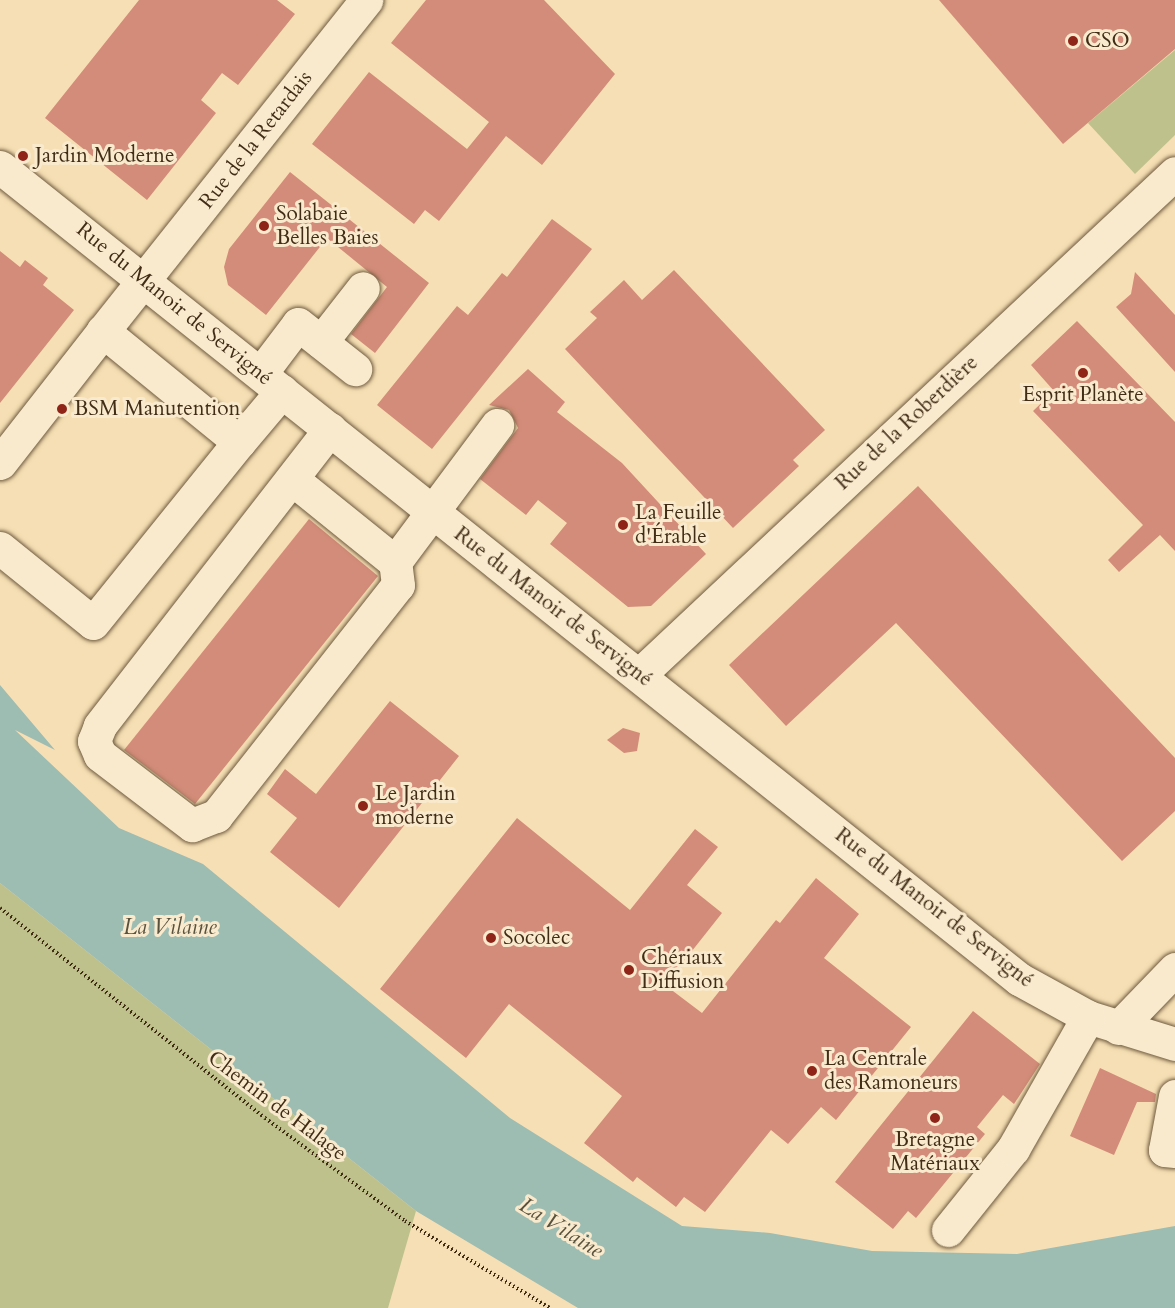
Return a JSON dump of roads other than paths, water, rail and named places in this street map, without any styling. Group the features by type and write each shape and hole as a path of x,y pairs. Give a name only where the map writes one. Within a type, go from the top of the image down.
{"street":[{"name":"Rue de la Retardais","path":"0,464 366,0"},
{"name":"Rue du Manoir de Servigné","path":"0,167 146,280 1019,979 1088,1017 1175,1044"},
{"name":"Rue de la Roberdière","path":"639,675 1175,173"},
{"path":"321,342 363,288"},
{"path":"0,548 93,623 239,442 298,324 355,369"},
{"path":"104,331 239,442"},
{"path":"330,429 100,726 94,741 100,755 192,825 216,816 398,585 395,562 497,425"},
{"path":"292,479 395,562"},
{"path":"1118,1028 1175,969"},
{"path":"948,1230 1013,1149 1088,1017"},
{"path":"1175,1096 1165,1150 1175,1151"}],"water":[{"name":"La Vilaine","path":"0,685 55,750 15,730 119,828 203,864 510,1118 682,1226 770,1233 872,1251 1017,1254 1175,1226 1175,1308 578,1308 416,1211 0,883"}],"place":[{"name":"CSO","path":"1073,41"},
{"name":"Jardin Moderne","path":"23,156"},
{"name":"Solabaie Belles Baies","path":"264,226"},
{"name":"Esprit Planète","path":"1083,373"},
{"name":"BSM Manutention","path":"62,409"},
{"name":"La Feuille d'Érable","path":"623,525"},
{"name":"Le Jardin moderne","path":"363,806"},
{"name":"Socolec","path":"491,938"},
{"name":"Chériaux Diffusion","path":"629,970"},
{"name":"La Centrale des Ramoneurs","path":"812,1071"},
{"name":"Bretagne Matériaux","path":"935,1118"}]}
